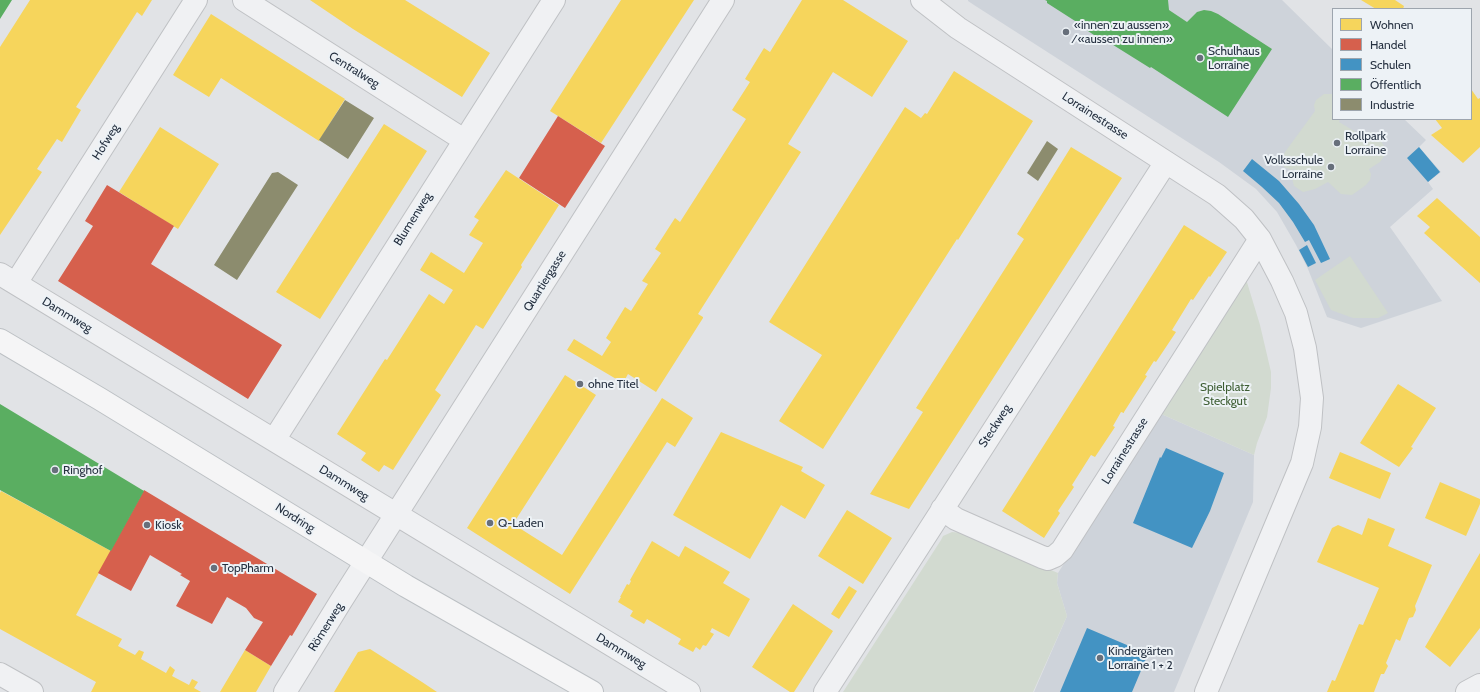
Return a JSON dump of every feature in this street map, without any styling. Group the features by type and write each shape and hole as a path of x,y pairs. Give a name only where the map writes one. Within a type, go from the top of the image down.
{"main road":[{"name":"Nordring","path":"0,340 100,399 367,562 592,692"}],"street":[{"name":"Hofweg","path":"8,279 196,0"},
{"name":"Centralweg","path":"244,0 464,140"},
{"name":"Blumenweg","path":"274,440 554,0"},
{"name":"Quartiergasse","path":"367,562 723,0"},
{"name":"Lorrainestrasse","path":"922,0 958,28 1217,195 1244,219 1260,239 1282,281 1296,313 1302,332 1312,398 1310,427 1302,463 1206,692"},
{"name":"Steckweg","path":"825,692 1166,162"},
{"name":"Lorrainestrasse","path":"942,510 956,519 1042,558 1048,559 1055,556 1062,550 1260,239"},
{"name":"Dammweg","path":"8,279 688,692"},
{"name":"Römerweg","path":"285,692 367,562"},
{"path":"0,674 32,692"},
{"path":"1467,692 1480,685"}],"shaded area":[{"name":"Volksschule Lorraine","path":"1282,0 1332,49 1332,120 1405,120 1426,140 1419,147 1441,172 1428,182 1433,189 1390,227 1442,301 1361,328 1327,317 1308,269 1296,245 1277,212 1256,189 1219,162 968,1"},
{"path":"1159,413 1254,455 1253,502 1174,692 1034,692 1067,616 1057,583 1058,573"}],"green space":[{"name":"Rollpark Lorraine","path":"1324,94 1332,94 1332,120 1340,120 1339,122 1359,134 1371,132 1377,135 1384,146 1385,155 1380,162 1369,169 1371,174 1370,180 1366,185 1352,195 1341,194 1328,182 1315,189 1303,192 1294,186 1292,178 1295,168 1292,170 1284,167 1283,157 1285,152 1315,111 1314,105 1316,100"},
{"path":"1350,256 1388,313 1378,318 1353,318 1331,310 1315,280"},
{"name":"Spielplatz Steckgut","path":"1246,279 1260,325 1271,372 1271,388 1267,417 1254,455 1159,413"},
{"path":"952,532 962,533 1058,573 1057,583 1067,616 1033,692 843,692 943,536"}],"building: Wohnen":[{"path":"30,0 152,0 142,16 137,12 76,107 81,110 62,142 57,139 37,169 42,172 0,235 0,47"},
{"path":"310,0 405,0 490,53 462,97 353,29"},
{"path":"621,0 694,0 601,143 550,111"},
{"path":"802,0 843,0 908,41 872,97 833,72 788,144 801,152 698,314 703,318 656,392 628,374 623,383 567,350 574,339 602,356 611,342 606,338 625,307 631,311 648,284 642,281 661,253 655,249 675,218 680,222 746,119 732,110 750,82 745,79 764,48 770,52"},
{"path":"1361,0 1395,0 1404,6 1403,8 1374,8"},
{"path":"211,14 345,99 319,141 221,78 209,97 173,75"},
{"path":"954,71 1033,121 823,449 779,421 822,355 769,322 905,107 921,118 925,113 927,114"},
{"path":"1472,90 1478,99 1480,98 1480,147 1463,163 1431,135 1442,128 1436,120 1472,120"},
{"path":"384,124 427,151 320,319 276,292"},
{"path":"160,127 219,164 178,229 119,192"},
{"path":"1071,147 1122,178 909,509 870,494 923,412 916,408 1024,239 1017,234"},
{"path":"506,170 559,205 483,329 476,325 435,390 441,395 393,470 384,465 379,472 361,460 366,453 337,434 429,294 444,304 453,290 420,270 431,252 464,273 483,243 469,235 479,220 474,217"},
{"path":"1437,198 1480,237 1480,283 1424,233 1430,227 1417,216"},
{"path":"1184,225 1227,252 1193,300 1191,299 1172,330 1176,332 1156,362 1154,361 1145,375 1147,376 1124,413 1121,412 1113,426 1115,427 1095,457 1091,455 1072,485 1074,487 1058,511 1060,513 1044,538 1002,511"},
{"path":"565,375 596,395 513,524 562,555 662,398 693,418 675,447 667,442 570,594 467,528"},
{"path":"1398,384 1436,408 1411,447 1413,448 1399,467 1360,443"},
{"path":"721,432 803,467 801,471 825,485 805,519 781,505 750,559 673,515"},
{"path":"1340,452 1391,473 1380,499 1329,478"},
{"path":"1440,482 1480,499 1480,504 1466,536 1425,518"},
{"path":"1,491 111,551 76,615 122,639 118,646 135,655 139,650 144,652 141,659 166,673 170,666 175,670 172,676 189,685 192,679 198,682 194,688 201,692 91,692 96,682 0,629"},
{"path":"847,510 892,538 863,584 818,556"},
{"path":"1368,518 1395,529 1388,546 1432,565 1415,606 1416,610 1413,617 1409,618 1400,641 1396,639 1386,663 1388,666 1384,674 1381,674 1374,692 1327,692 1332,680 1335,681 1359,624 1363,625 1379,588 1317,562 1332,528 1338,525 1362,535"},
{"path":"652,541 679,557 685,546 730,572 723,583 750,599 729,637 712,628 710,632 714,634 706,646 703,645 700,650 696,647 693,652 678,644 681,639 647,619 644,624 630,616 633,611 618,602 627,584 629,585 630,580"},
{"path":"1480,553 1480,628 1450,667 1425,647"},
{"path":"849,586 857,591 839,619 831,614"},
{"path":"793,604 833,631 794,692 790,692 752,667"},
{"path":"370,649 437,692 334,692 358,652"},
{"path":"245,650 271,666 256,692 220,692"}],"building: Handel":[{"path":"558,116 605,146 565,208 519,178"},
{"path":"107,185 174,226 151,264 282,345 248,399 58,281 93,226 85,221"},
{"path":"144,490 317,594 292,636 290,635 271,666 245,650 263,622 254,618 246,608 227,597 212,624 176,606 190,581 180,575 182,574 150,555 131,591 98,573"}],"building: Schulen":[{"path":"1419,147 1440,172 1428,182 1407,158"},
{"path":"1252,159 1279,181 1299,204 1314,225 1330,259 1321,263 1309,240 1305,242 1279,203 1243,171"},
{"path":"1307,245 1316,263 1308,267 1299,250"},
{"path":"1166,448 1224,473 1210,511 1192,548 1133,523 1160,457 1161,458"},
{"path":"1087,628 1148,654 1132,692 1060,692"}],"building: Öffentlich":[{"path":"0,0 12,0 0,19"},
{"name":"Schulhaus Lorraine","path":"1045,0 1168,0 1169,10 1187,22 1197,12 1204,10 1211,11 1272,49 1228,117 1151,67 1150,68 1110,43 1097,37 1085,29 1086,28 1047,3"},
{"name":"Ringhof","path":"0,404 144,491 111,551 0,490"}],"building: Industrie":[{"path":"345,100 374,118 348,159 319,140"},
{"path":"1047,141 1058,149 1038,181 1027,173"},
{"path":"278,172 298,185 237,280 214,265 272,173"}],"place":[{"name":"«innen zu aussen» ⁄ «aussen zu innen»","path":"1066,32"},
{"name":"Schulhaus Lorraine","path":"1200,58"},
{"name":"Rollpark Lorraine","path":"1337,143"},
{"name":"Volksschule Lorraine","path":"1331,167"},
{"name":"ohne Titel","path":"580,384"},
{"name":"Ringhof","path":"55,470"},
{"name":"Q-Laden","path":"490,523"},
{"name":"Kiosk","path":"147,525"},
{"name":"TopPharm","path":"214,568"},
{"name":"Kindergärten Lorraine 1 + 2","path":"1100,658"}]}
